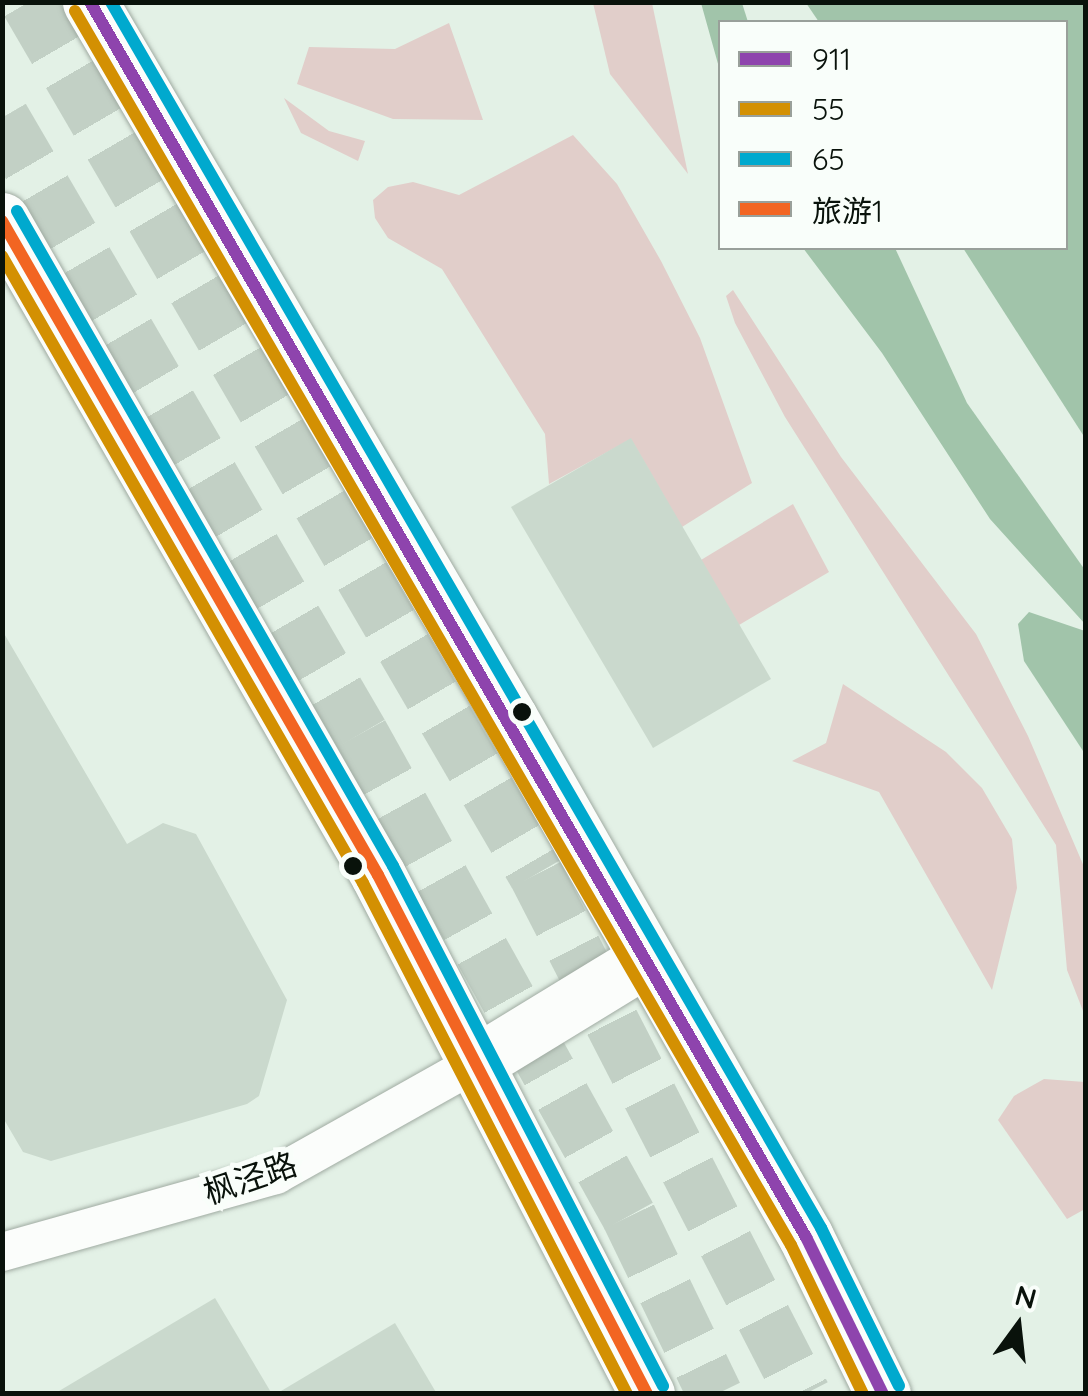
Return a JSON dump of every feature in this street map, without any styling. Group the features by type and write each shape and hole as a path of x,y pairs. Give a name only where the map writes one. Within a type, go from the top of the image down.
{"main road":[{"path":"90,2 806,1237 884,1394"},
{"path":"2,220 205,564 479,1062 647,1394"},
{"path":"479,1062 646,959"}],"street":[{"name":"枫泾路","path":"2,1252 276,1174 479,1062"}],"shaded area":[{"path":"593,3 652,3 688,174 610,74"},
{"path":"701,3 1085,3 1085,624 990,519 882,353 805,250 1068,250 1068,20 718,20 718,64"},
{"path":"449,23 483,120 393,119 297,84 309,47 395,49"},
{"path":"284,98 329,131 365,141 358,161 301,133"},
{"path":"573,135 617,184 661,261 700,338 752,483 682,527 631,439 549,484 545,434 442,269 388,238 375,218 373,200 388,187 413,182 459,195"},
{"path":"733,290 841,457 976,634 1028,736 1085,869 1085,1016 1067,970 1056,845 785,417 735,323 726,296"},
{"path":"793,504 829,572 739,625 701,560"},
{"path":"1029,612 1085,631 1085,754 1024,661 1018,624"},
{"path":"843,684 946,752 982,788 1012,839 1017,888 992,990 879,792 792,761 826,743"},
{"path":"1044,1079 1085,1082 1085,1209 1067,1219 998,1120 1014,1096"}],"pier":[{"path":"742,3 806,3 818,20 747,20"},
{"path":"896,250 964,250 1085,438 1085,570 967,403"}],"building":[{"path":"631,438 771,679 653,748 511,507"},
{"path":"2,630 127,844 163,823 196,834 287,1000 259,1096 247,1104 51,1161 23,1152 2,1116"},
{"path":"215,1298 272,1394 54,1394"},
{"path":"395,1323 437,1394 276,1394"}],"tunnel":[{"path":"28,2 536,874 803,1394"},
{"path":"2,117 361,733 629,1216 715,1394"}],"transit line":[{"name":"911","path":"90,2 806,1237 883,1394"},
{"name":"65","path":"111,2 821,1228 899,1386"},
{"name":"55","path":"75,11 791,1245 863,1394"},
{"name":"65","path":"17,211 393,866 663,1386"},
{"name":"旅游1","path":"2,221 378,875 647,1394"},
{"name":"55","path":"2,256 363,883 627,1394"}]}
